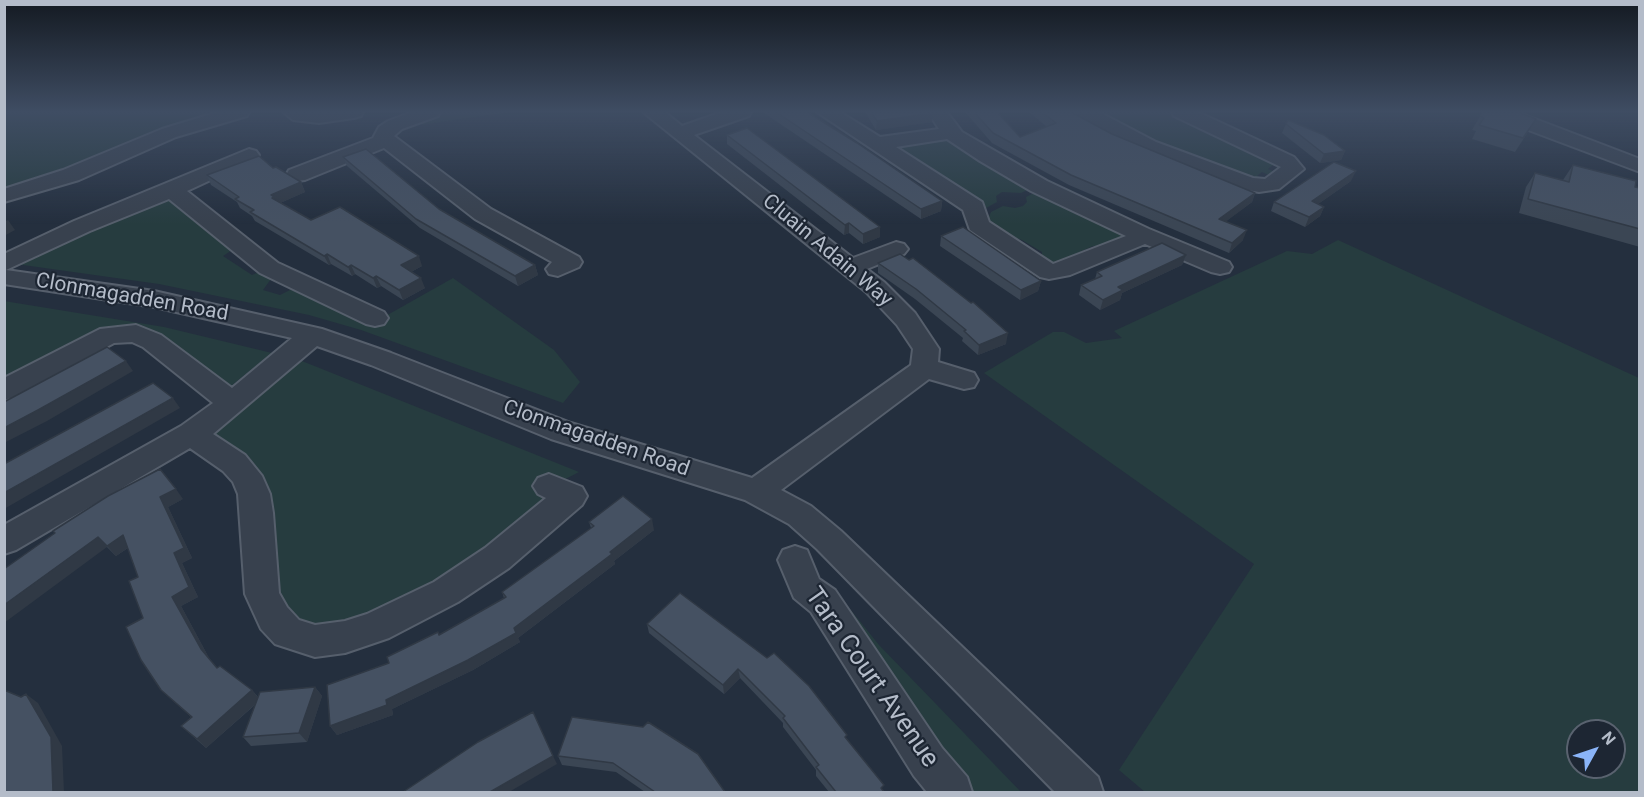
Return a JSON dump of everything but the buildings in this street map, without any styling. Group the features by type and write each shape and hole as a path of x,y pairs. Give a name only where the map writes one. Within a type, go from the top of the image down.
{"street":[{"path":"4,196 71,175 133,149"},
{"path":"297,175 358,149"},
{"path":"399,149 483,214 570,262 558,269"},
{"name":"Cluain Adain Way","path":"695,149 752,202 851,267 875,287 906,319 926,349 924,367"},
{"path":"885,149 974,207 978,225 1049,273 1136,240 1141,234"},
{"path":"975,149 1039,186 1141,234 1220,267"},
{"path":"1157,149 1248,184 1265,186 1293,169 1287,160 1263,149"},
{"path":"1595,149 1640,166"},
{"path":"4,263 82,226 242,162"},
{"path":"172,190 240,247 269,268 375,318"},
{"path":"851,267 896,249"},
{"name":"Clonmagadden Road","path":"4,278 154,299 313,335 381,359 561,431 756,491 800,515 829,540 1083,792"},
{"path":"268,294 291,280"},
{"path":"4,390 109,335 136,333 152,341 232,404"},
{"path":"4,542 190,434 232,404 313,335"},
{"path":"756,491 917,375 924,367 964,380"},
{"path":"190,434 234,463 246,476 254,494 257,513 262,594 273,618 288,633 315,641 345,637 376,627 436,597 497,558 571,496 549,486"},
{"name":"Tara Court Avenue","path":"795,560 806,588 823,601 928,762 952,792"}],"green space":[{"path":"4,149 119,149 5,188"},
{"path":"897,149 967,149 1031,188 1021,193 1002,192 996,196 997,202 986,208 932,168 913,157 908,157"},
{"path":"1169,149 1245,149 1285,169 1274,164 1268,169 1278,173 1273,177 1262,172 1257,176 1267,180 1260,182"},
{"path":"1038,191 1130,235 1102,246 1093,246 1062,260 1063,264 1054,265 1042,257 1042,252 1010,236 989,223 988,219 991,212 1003,206 1015,208 1023,206 1027,202 1026,197"},
{"path":"168,199 175,201 232,250 223,256 252,275 261,271 270,275 271,279 263,290 280,295 290,290 298,291 375,322 453,278 554,350 580,382 563,403 361,330 309,315 159,284 16,264 51,246 128,217 123,213"},
{"path":"1338,240 1639,378 1639,792 1145,792 1119,770 1254,564 984,373 1053,332 1064,332 1086,343 1122,338 1114,331 1287,251 1312,254"},
{"path":"4,301 164,327 272,353 231,386 221,384 144,330 5,384"},
{"path":"297,359 579,472 546,489 548,503 438,587 358,623 309,628 286,615 276,595 269,488 254,463 214,436 217,424"},
{"path":"834,589 879,645 1021,792 972,792 915,717"}]}
